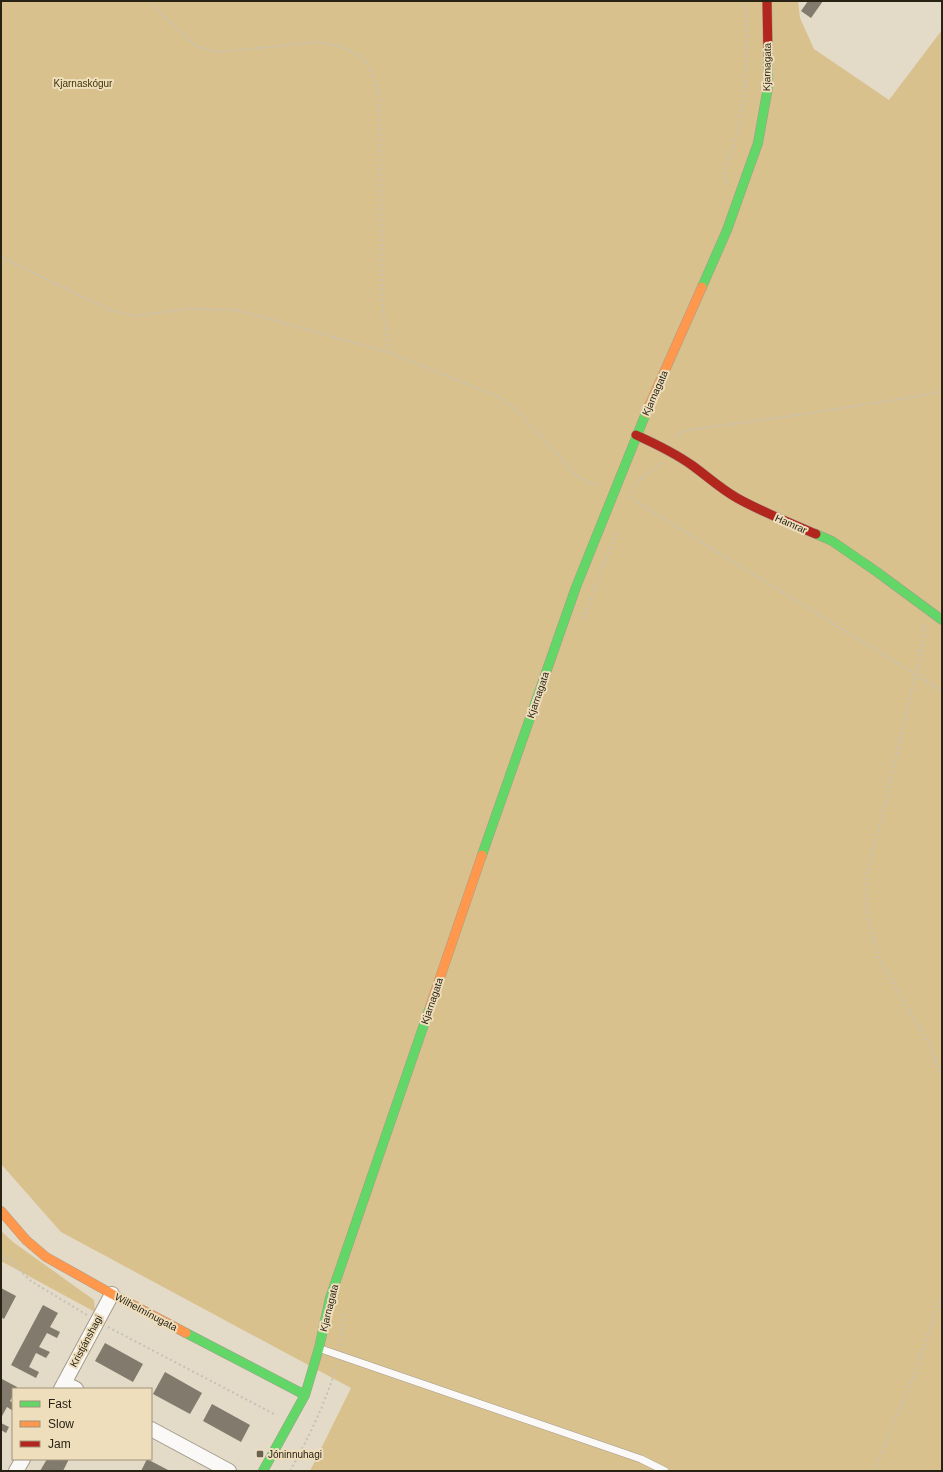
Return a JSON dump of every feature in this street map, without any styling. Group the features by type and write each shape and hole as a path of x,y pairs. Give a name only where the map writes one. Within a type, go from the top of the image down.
{"street":[{"name":"Kjarnagata","path":"263,1471 305,1395 319,1348 330,1298 467,898 576,587 636,435 727,230 758,143 768,87 767,1"},
{"name":"Hamrar","path":"636,435 668,450 737,498 769,514 832,541 942,620"},
{"name":"Wilhelmínugata","path":"1,1211 34,1249 46,1257 112,1294 305,1395"},
{"name":"Kristjánshagi","path":"67,1387 97,1321 112,1294"},
{"name":"Kjarnagata","path":"303,1417 306,1405 305,1395"},
{"path":"152,1430 229,1471"},
{"path":"16,1471 22,1460"}],"lane":[{"path":"319,1348 627,1454 665,1471"}],"path":[{"path":"151,1 158,11 196,46 217,52 319,42 342,47 360,56 372,72 379,95 382,300 388,352"},
{"path":"736,202 725,181 726,162 735,142 742,107 747,64 747,12 745,1"},
{"path":"1,257 110,310 134,316 189,309 237,310 388,352 499,398 522,415 575,474 588,482 629,498 942,691"},
{"path":"629,498 640,480 662,462 673,440 678,434 684,431 798,415 942,391"},
{"path":"581,624 617,529"},
{"path":"922,622 925,633 916,675 866,878 867,915 878,957 931,1048 942,1078"},
{"path":"1,1252 31,1281 97,1321 290,1423"},
{"path":"1,1261 7,1258"},
{"path":"874,1471 913,1378 942,1296"},
{"path":"290,1471 307,1440 331,1386 339,1356 344,1308"}],"green space":[{"name":"Kjarnaskógur","path":"1,1 798,1 800,18 814,49 889,100 942,30 942,1471 310,1471 351,1388 61,1232 1,1164"},
{"path":"1,1231 13,1242 94,1300 95,1312 1,1261"}],"building":[{"path":"808,1 823,1 811,18 801,11"},
{"path":"1,1288 16,1296 4,1319 1,1317"},
{"path":"43,1305 58,1313 50,1327 60,1332 57,1338 47,1333 39,1347 50,1352 46,1358 36,1353 29,1367 39,1372 36,1378 11,1365"},
{"path":"105,1343 143,1364 133,1382 95,1361"},
{"path":"165,1372 202,1393 190,1414 153,1394"},
{"path":"2,1379 17,1387 12,1388 12,1397 10,1401 12,1402 12,1410 7,1407 1,1418"},
{"path":"212,1404 250,1425 241,1442 203,1421"},
{"path":"1,1423 9,1427 6,1433 1,1430"},
{"path":"46,1460 68,1460 63,1471 40,1471"},
{"path":"146,1460 149,1460 170,1471 141,1471"}],"traffic: fast":[{"path":"702,287 727,230 758,143 768,87 768,56"},
{"path":"482,855 576,587 646,413"},
{"path":"816,534 832,541 942,620"},
{"path":"263,1471 305,1395 319,1348 330,1298 430,1007"},
{"path":"186,1333 305,1395"}],"traffic: slow":[{"path":"646,413 702,287"},
{"path":"430,1007 482,855"},
{"path":"1,1211 26,1240 46,1257 186,1333"}],"traffic: jam":[{"path":"767,1 768,56"},
{"path":"636,435 679,457 725,491 737,498 766,513 816,534"}],"place":[{"name":"Jóninnuhagi","path":"260,1454"}]}
